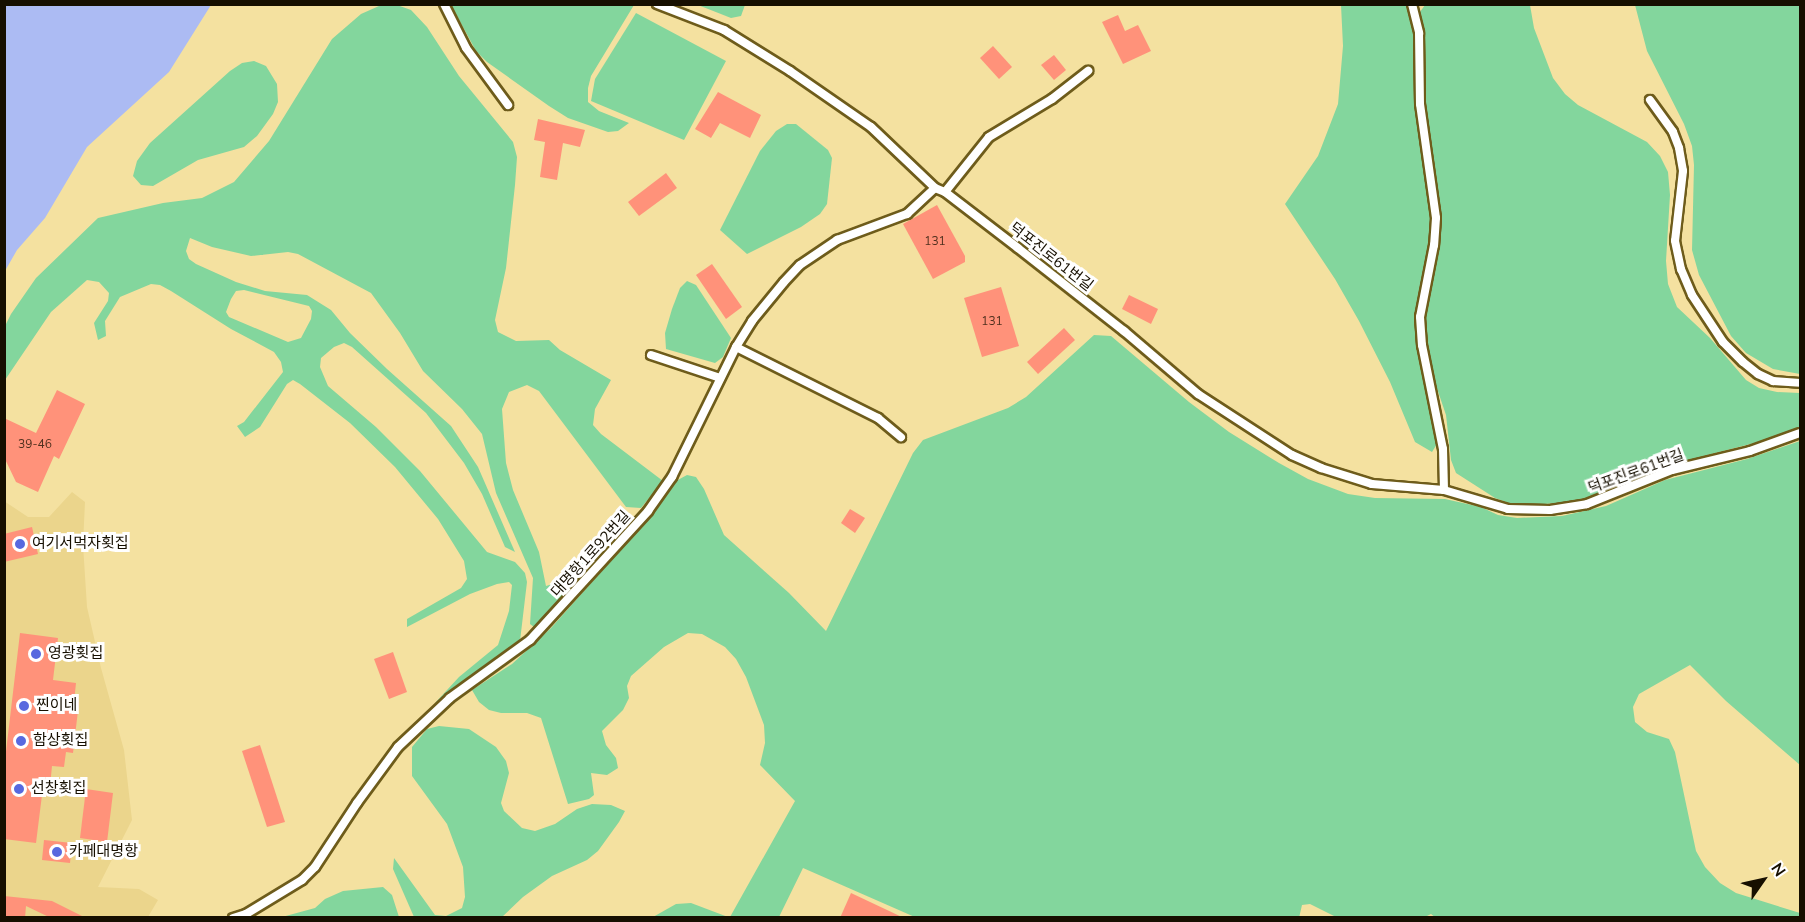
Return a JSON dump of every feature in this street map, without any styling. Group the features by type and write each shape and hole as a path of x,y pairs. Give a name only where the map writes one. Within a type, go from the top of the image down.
{"lane":[{"path":"444,4 466,48 508,105"},
{"name":"덕포진로61번길","path":"657,4 724,30 871,126 935,188 945,192 1124,331 1198,394 1292,455 1321,468 1372,484 1444,490 1517,510 1569,508 1611,497 1672,470 1750,451 1800,433"},
{"path":"1412,4 1419,33 1420,105 1436,218 1434,245 1420,317 1422,345 1443,449 1444,490"},
{"path":"945,192 989,137 1052,99 1088,71"},
{"path":"1650,100 1673,132 1679,148 1683,171 1675,241 1681,269 1692,295 1723,342 1743,362 1758,374 1773,381 1800,383"},
{"name":"대명항1로92번길","path":"233,918 246,914 302,880 315,867 357,803 398,747 450,698 513,656 551,619 648,510 672,477 736,347 767,301 800,265 837,240 907,214 935,188"},
{"path":"736,347 878,418 901,437"},
{"path":"651,355 720,378"}],"shaded area":[{"path":"72,492 85,502 83,545 87,607 124,750 132,820 98,887 139,889 158,900 148,917 5,917 4,501 28,517 49,517"}],"green space":[{"path":"745,4 741,16 731,18 698,5"},
{"path":"397,5 411,10 427,27 459,76 513,142 517,157 515,185 506,268 495,320 498,332 516,341 549,340 560,350 611,380 595,409 593,425 601,434 663,481 641,508 626,507 539,391 527,385 509,392 502,409 506,463 513,490 539,552 546,586 556,583 621,518 628,521 627,526 586,573 534,627 530,624 533,578 496,493 482,434 462,409 423,371 400,333 371,293 298,254 288,252 251,256 212,247 190,238 186,251 189,259 196,264 236,282 265,291 307,295 331,310 350,333 387,369 451,426 478,467 515,552 505,547 482,494 464,463 426,413 352,347 344,343 334,347 321,358 320,367 328,386 376,427 420,471 487,552 515,562 525,573 527,582 520,641 516,647 435,703 459,677 498,645 509,611 512,585 509,582 497,584 470,594 407,627 407,619 461,588 467,579 464,561 438,519 395,467 350,423 293,380 287,384 260,427 245,437 237,426 244,422 283,372 281,362 274,352 231,329 171,291 160,285 151,284 120,297 105,321 106,336 98,340 94,323 108,301 109,293 99,282 87,280 51,312 5,380 5,326 36,278 98,218 163,203 202,198 234,182 269,141 332,39 361,14 379,6","holes":["244,290 309,306 312,311 311,319 301,338 288,342 229,317 226,312 236,291"]},
{"path":"451,5 634,5 591,76 588,88 588,102 599,111 629,123 618,131 608,132 568,118 549,106 487,62 476,51"},
{"path":"1341,5 1406,5 1412,23 1425,5 1530,5 1534,28 1553,78 1565,94 1578,105 1647,142 1660,156 1668,172 1670,195 1666,261 1668,284 1677,307 1710,338 1746,380 1759,388 1800,393 1800,427 1774,438 1665,466 1597,495 1572,502 1517,506 1495,498 1456,473 1451,460 1446,415 1426,356 1437,444 1432,452 1415,442 1390,382 1359,321 1335,279 1285,204 1318,156 1338,104 1343,46"},
{"path":"1635,5 1800,5 1800,374 1773,369 1746,353 1731,336 1699,275 1692,250 1694,165 1692,146 1684,124 1647,51"},
{"path":"636,13 726,61 684,140 591,101 595,79"},
{"path":"254,61 266,66 277,84 278,102 273,114 257,136 244,147 198,160 153,186 141,185 133,176 137,161 150,143 230,71 242,63"},
{"path":"787,124 796,124 828,150 832,158 827,204 820,214 801,227 747,254 720,230 760,151 776,131"},
{"path":"687,281 696,285 731,338 723,357 715,363 666,349 665,333 672,309 680,288"},
{"path":"1094,335 1111,336 1189,402 1229,432 1308,479 1348,494 1375,498 1445,499 1481,507 1498,515 1517,518 1562,516 1606,506 1665,480 1747,459 1800,441 1800,765 1726,701 1690,665 1639,694 1633,707 1635,722 1647,732 1669,739 1675,752 1696,851 1705,867 1720,883 1736,893 1800,913 1800,917 1436,918 1431,914 1423,918 1338,918 1310,904 1302,905 1299,918 917,918 803,868 779,917 730,917 795,801 760,765 765,743 764,725 746,677 736,659 725,647 702,634 688,633 664,647 631,676 627,686 629,698 623,710 602,731 606,745 616,758 618,768 607,775 591,773 594,795 589,799 568,804 541,718 527,713 501,713 489,710 479,702 472,690 512,664 551,628 650,517 676,481 687,475 696,477 704,489 724,535 789,593 826,631 913,453 923,440 1008,408 1026,397"},
{"path":"439,726 469,729 496,747 506,761 509,773 501,803 504,811 522,828 535,831 555,824 577,809 592,804 611,805 625,811 598,851 587,860 552,876 523,897 502,917 414,917 393,869 394,858 435,915 446,916 462,908 465,897 463,867 447,824 412,776 412,747 427,729"},
{"path":"383,887 392,895 399,917 282,917 315,908 325,899 343,891"},
{"path":"691,903 728,917 653,917 676,904"}],"water":[{"path":"5,4 211,5 169,72 87,147 45,218 17,250 5,271"}],"building":[{"path":"1118,15 1125,31 1138,25 1151,51 1123,64 1102,22"},
{"path":"993,46 1012,67 999,79 980,58"},
{"path":"1054,55 1066,70 1054,80 1041,65"},
{"path":"718,92 761,115 750,138 720,123 711,138 695,129"},
{"path":"538,119 585,130 580,147 563,143 557,180 540,177 545,142 534,140"},
{"path":"666,173 677,188 639,216 628,202"},
{"path":"937,205 965,256 965,262 933,279 903,224"},
{"path":"712,264 742,307 726,319 696,275"},
{"path":"1001,287 1019,346 982,357 964,298"},
{"path":"1129,295 1158,309 1151,324 1122,309"},
{"path":"1064,328 1075,340 1038,374 1027,362"},
{"path":"57,390 85,404 59,459 54,456 38,492 16,482 4,457 4,418 36,433"},
{"path":"850,509 865,518 855,533 841,523"},
{"name":"여기서먹자횟집","path":"32,527 38,554 4,562 4,534"},
{"path":"20,633 58,638 53,680 76,683 74,702 79,702 73,753 66,752 64,767 52,766 49,796 42,795 36,843 4,839 5,760"},
{"path":"393,652 407,692 389,699 374,659"},
{"path":"260,745 285,822 267,827 242,751"},
{"path":"86,789 113,793 107,842 80,838"},
{"name":"카페대명항","path":"44,840 72,843 70,863 42,860"},
{"path":"851,893 904,918 840,918"},
{"path":"4,896 52,901 86,918 51,918 26,906 25,918 4,918"}],"place":[{"name":"여기서먹자횟집","path":"20,544"},
{"name":"영광횟집","path":"36,654"},
{"name":"찐이네","path":"24,706"},
{"name":"함상횟집","path":"21,741"},
{"name":"선창횟집","path":"19,789"},
{"name":"카페대명항","path":"57,852"}]}
